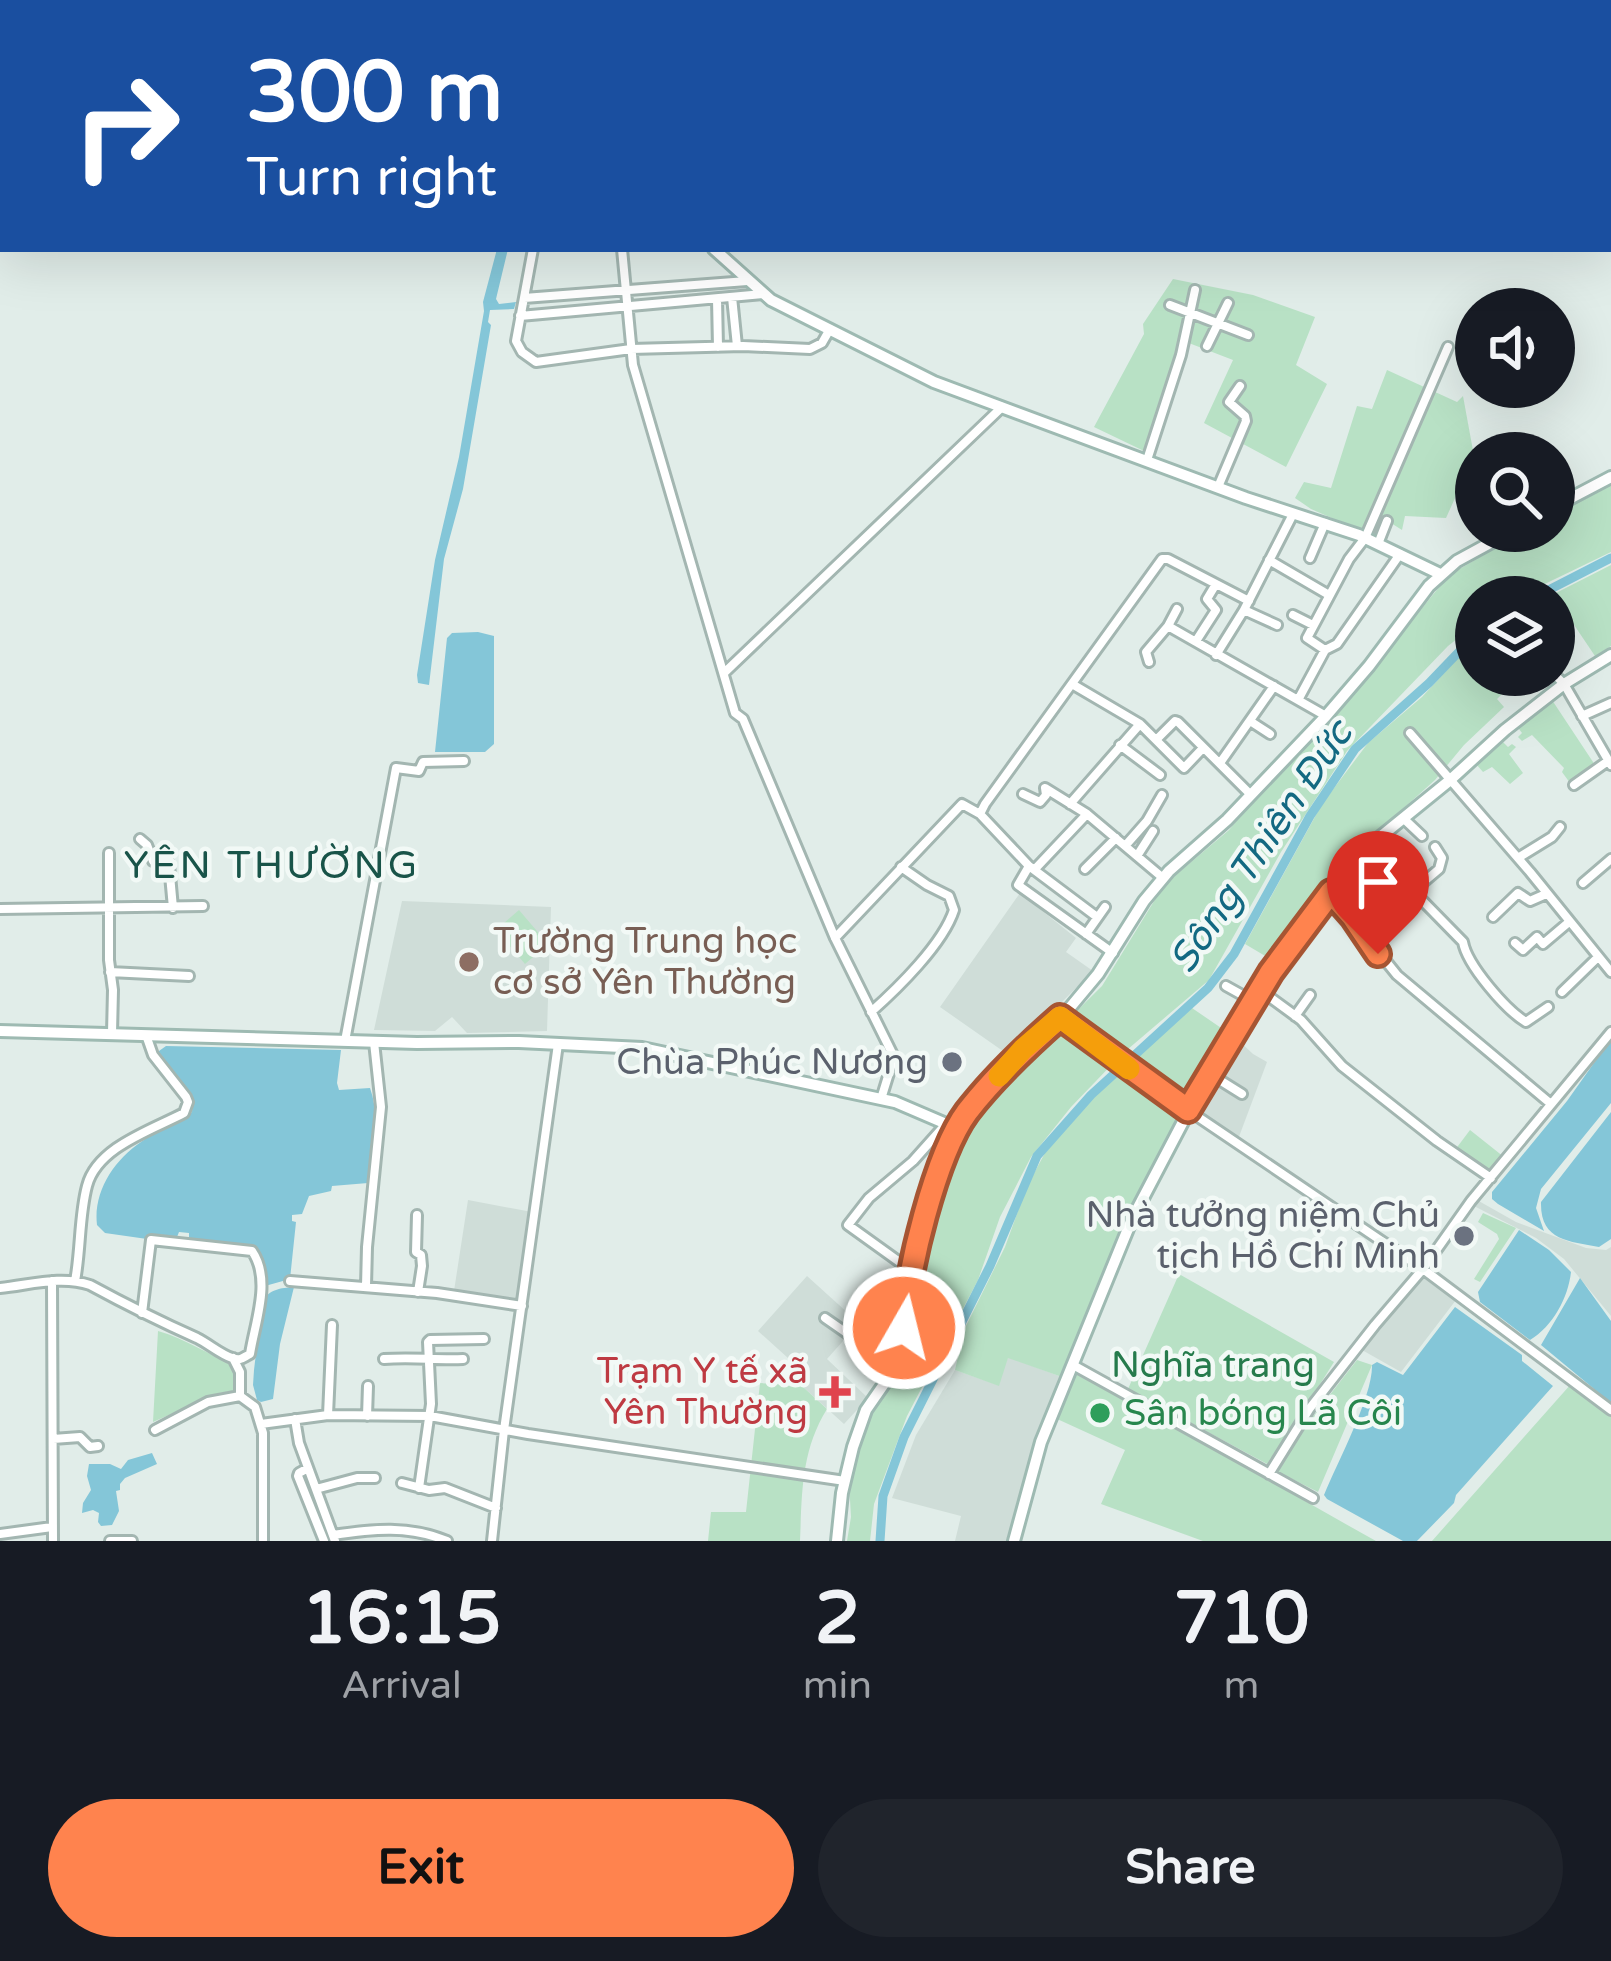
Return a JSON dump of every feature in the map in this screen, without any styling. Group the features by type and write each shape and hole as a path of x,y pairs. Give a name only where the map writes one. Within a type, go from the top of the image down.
{"main road":[{"path":"720,252 763,294 934,382 1220,482 1371,541 1440,574"},
{"path":"1575,496 1611,477"},
{"path":"837,1541 853,1448 866,1410 894,1366 904,1340 912,1271 952,1127 1098,974 1163,878 1252,796 1326,716 1440,574 1474,552"},
{"path":"1575,677 1611,655"},
{"path":"1014,1541 1041,1442 1132,1219 1188,1110 1256,996 1369,846 1548,696"},
{"path":"0,1031 642,1048 895,1102 952,1127"}],"street":[{"path":"532,252 518,347 536,362 631,350 810,349 822,343 830,329"},
{"path":"622,252 631,350 735,713 742,719 835,938 894,1057 880,1099"},
{"path":"524,298 747,281"},
{"path":"1147,460 1195,290"},
{"path":"520,316 763,294"},
{"path":"732,297 737,346"},
{"path":"717,299 718,346"},
{"path":"1207,346 1228,303"},
{"path":"1170,304 1248,335"},
{"path":"1371,541 1448,347"},
{"path":"1220,482 1246,422 1229,402 1240,386"},
{"path":"724,673 1002,407"},
{"path":"1216,655 1293,513"},
{"path":"1325,650 1307,638 1313,625 1349,559 1387,521"},
{"path":"1310,558 1325,523"},
{"path":"1298,700 1325,650 1337,644 1400,554"},
{"path":"980,814 1162,559 1216,584 1276,625"},
{"path":"1269,560 1329,595"},
{"path":"1196,641 1216,610 1208,599 1216,584"},
{"path":"1149,662 1146,652 1177,609"},
{"path":"1293,615 1313,625"},
{"path":"1168,626 1326,716"},
{"path":"1072,684 1140,724 1184,768 1203,748"},
{"path":"1220,763 1274,686"},
{"path":"1571,696 1610,763 1574,785"},
{"path":"1582,716 1611,703"},
{"path":"1156,740 1175,721 1252,796"},
{"path":"1250,721 1270,734"},
{"path":"1070,804 1140,724"},
{"path":"1410,733 1611,972"},
{"path":"1120,745 1160,775"},
{"path":"344,1041 396,768 419,771 423,762 464,761"},
{"path":"1024,794 1040,802 1046,788 1087,814 1163,878"},
{"path":"1125,846 1162,795"},
{"path":"835,938 962,804 980,814 1032,868 1097,917"},
{"path":"1087,814 1018,885 1113,953"},
{"path":"1403,818 1422,836"},
{"path":"1518,858 1552,837 1560,826"},
{"path":"1137,856 1153,831"},
{"path":"140,838 152,861 170,864 173,909"},
{"path":"1085,869 1116,838"},
{"path":"1369,846 1463,942 1466,956 1508,1009 1526,1022 1548,1007"},
{"path":"1413,891 1439,868 1442,858 1435,847"},
{"path":"109,853 112,1033"},
{"path":"1583,883 1611,859"},
{"path":"871,1012 929,950 953,916 949,896 901,867"},
{"path":"1331,892 1397,975 1550,1104"},
{"path":"1493,917 1518,893 1530,902 1546,893"},
{"path":"0,909 203,907"},
{"path":"1087,934 1105,907"},
{"path":"1516,943 1522,950 1538,938 1543,944 1569,922"},
{"path":"1562,992 1597,958"},
{"path":"110,972 189,976"},
{"path":"1226,986 1295,1016 1342,1066 1491,1178"},
{"path":"1295,1016 1310,995"},
{"path":"1060,1017 1423,1269 1611,1410"},
{"path":"1269,1474 1310,1408 1611,1032"},
{"path":"75,1281 87,1183 97,1166 126,1143 186,1109 185,1097 152,1055 146,1035"},
{"path":"366,1286 381,1107 374,1042"},
{"path":"492,1541 558,1044"},
{"path":"1209,1073 1241,1094"},
{"path":"912,1271 848,1225 869,1198 952,1127"},
{"path":"418,1215 416,1252 422,1266 418,1292"},
{"path":"0,1288 52,1281 90,1285 142,1313 203,1341 233,1358 243,1359 250,1354 261,1267 252,1251 151,1240 142,1313"},
{"path":"52,1281 53,1541"},
{"path":"290,1281 522,1306"},
{"path":"870,1310 904,1328"},
{"path":"825,1318 894,1366"},
{"path":"328,1415 332,1325"},
{"path":"419,1488 430,1416 430,1340 484,1339"},
{"path":"233,1358 240,1396"},
{"path":"384,1359 463,1359"},
{"path":"1072,1364 1313,1498"},
{"path":"367,1416 368,1386"},
{"path":"155,1430 208,1402 240,1396 255,1407 264,1465 263,1541"},
{"path":"261,1424 328,1415 430,1416 845,1481"},
{"path":"295,1419 331,1539"},
{"path":"53,1439 80,1437 90,1447 98,1446"},
{"path":"308,1468 298,1477 331,1539"},
{"path":"316,1489 375,1478"},
{"path":"401,1484 438,1491 445,1488 496,1508"},
{"path":"0,1534 52,1527"},
{"path":"331,1539 394,1529 447,1541"},
{"path":"110,1541 132,1541"}],"shaded area":[{"path":"1020,893 1076,938 1066,952 1093,971 1010,1056 940,1007"},
{"name":"Trường Trung học cơ sở Yên Thường","path":"402,901 551,907 547,1031 467,1033 452,1017 435,1031 374,1030"},
{"path":"1236,1038 1267,1062 1237,1142 1196,1113"},
{"path":"468,1200 532,1212 518,1304 454,1291"},
{"path":"1477,1200 1516,1222 1586,1248 1611,1247 1611,1316 1564,1259 1536,1238 1474,1206"},
{"path":"1424,1275 1456,1300 1401,1372 1362,1350"},
{"path":"807,1276 859,1323 827,1359 868,1398 844,1424 802,1386 809,1377 758,1331"},
{"path":"1008,1357 1062,1377 1006,1541 955,1541 961,1516 892,1498 916,1435 955,1370 998,1385"}],"green space":[{"path":"1173,279 1253,295 1315,317 1296,365 1327,384 1286,467 1204,423 1233,360 1181,340 1144,451 1094,427 1144,334 1143,324"},
{"path":"1387,370 1455,401 1455,408 1465,408 1470,432 1455,432 1455,498 1446,518 1405,516 1402,530 1383,518 1375,537 1295,498 1304,482 1331,488 1357,406 1372,409"},
{"path":"1611,485 1611,552 1561,576 1455,576 1455,640 1347,751 1281,852 1209,980 1121,1055 1031,1157 1000,1217 978,1280 907,1416 874,1504 870,1541 847,1541 849,1482 864,1428 907,1353 943,1179 962,1138 1010,1077 1102,986 1164,885 1229,830 1277,771 1338,711 1449,575 1489,552 1575,552 1575,504"},
{"path":"1611,565 1611,646 1595,656 1575,626 1575,583"},
{"path":"1455,661 1455,696 1500,696 1497,699 1504,707 1435,780 1357,850 1272,960 1245,944 1322,804 1368,743"},
{"path":"1552,700 1595,765 1570,783 1564,768 1532,735 1522,741 1518,737 1522,733 1516,725"},
{"path":"1502,741 1516,747 1509,754 1523,773 1510,784 1492,767 1483,772 1476,764"},
{"path":"519,910 548,944 525,964 496,930"},
{"path":"1192,1008 1227,1032 1130,1210 1062,1377 1008,1358 999,1386 955,1370 964,1330 1045,1153 1093,1097"},
{"path":"1470,1130 1504,1157 1490,1175 1455,1150"},
{"path":"1483,1213 1516,1228 1480,1282 1474,1279 1499,1239 1478,1222"},
{"name":"Nghĩa trang","path":"1179,1274 1334,1362 1269,1465 1128,1389"},
{"path":"158,1331 237,1364 233,1391 153,1422"},
{"name":"Nghĩa trang","path":"1357,1360 1372,1365 1318,1492 1272,1469"},
{"path":"1075,1371 1376,1541 1203,1541 1101,1504 1125,1450 1055,1418"},
{"path":"760,1383 802,1386 827,1409 808,1457 800,1541 708,1541 711,1512 746,1512"},
{"path":"1571,1384 1611,1415 1611,1541 1432,1541"}],"water":[{"path":"496,252 507,252 496,299 499,304 516,302 514,309 490,310 463,489 444,559 429,685 418,683 417,675 483,302"},
{"path":"452,633 494,636 494,744 485,752 435,752 447,638"},
{"path":"1611,1039 1611,1103 1541,1189 1536,1208 1544,1231 1498,1204 1492,1192"},
{"path":"166,1046 341,1050 339,1090 370,1088 375,1123 368,1183 332,1186 331,1191 309,1196 302,1214 292,1215 296,1222 290,1279 265,1286 262,1262 254,1249 189,1239 189,1233 179,1232 177,1237 156,1234 147,1239 105,1233 97,1225 102,1189 122,1158 192,1112 193,1098 158,1057"},
{"path":"1611,1112 1611,1239 1599,1247 1558,1237 1545,1225 1541,1202"},
{"path":"1519,1230 1571,1272 1558,1310 1530,1340 1480,1302 1478,1292"},
{"path":"1580,1278 1611,1321 1611,1403 1541,1345"},
{"path":"294,1287 273,1399 261,1402 253,1385 262,1303 271,1292"},
{"path":"1455,1307 1522,1355 1522,1361 1553,1386 1456,1495 1454,1503 1417,1541 1403,1541 1324,1495 1361,1411 1372,1365 1377,1362 1403,1375"},
{"path":"152,1453 157,1464 125,1478 116,1491 119,1511 112,1525 101,1526 99,1513 93,1510 82,1513 91,1490 89,1464 121,1469 128,1460"}],"waterway":[{"name":"Sông Thiên Đức","path":"1575,576 1611,558"},
{"name":"Sông Thiên Đức","path":"880,1541 883,1496 904,1437 990,1266 1037,1156 1091,1095 1208,988 1234,954 1310,816 1355,749 1455,656"}],"slow traffic":[{"path":"999,1076 1060,1017 1129,1069"}],"place":[{"name":"Trường Trung học cơ sở Yên Thường","path":"469,962"},
{"name":"Chùa Phúc Nương","path":"952,1062"},
{"name":"Nhà tưởng niệm Chủ tịch Hồ Chí Minh","path":"1464,1236"},
{"name":"Trạm Y tế xã Yên Thường","path":"835,1392"},
{"name":"Sân bóng Lã Côi","path":"1100,1413"}],"district":[{"name":"YÊN THƯỜNG","path":"272,865"}],"route":[{"path":"904,1328 924,1220 940,1169 966,1113 1023,1049 1060,1017 1188,1110 1271,972 1331,892 1378,954"}]}
